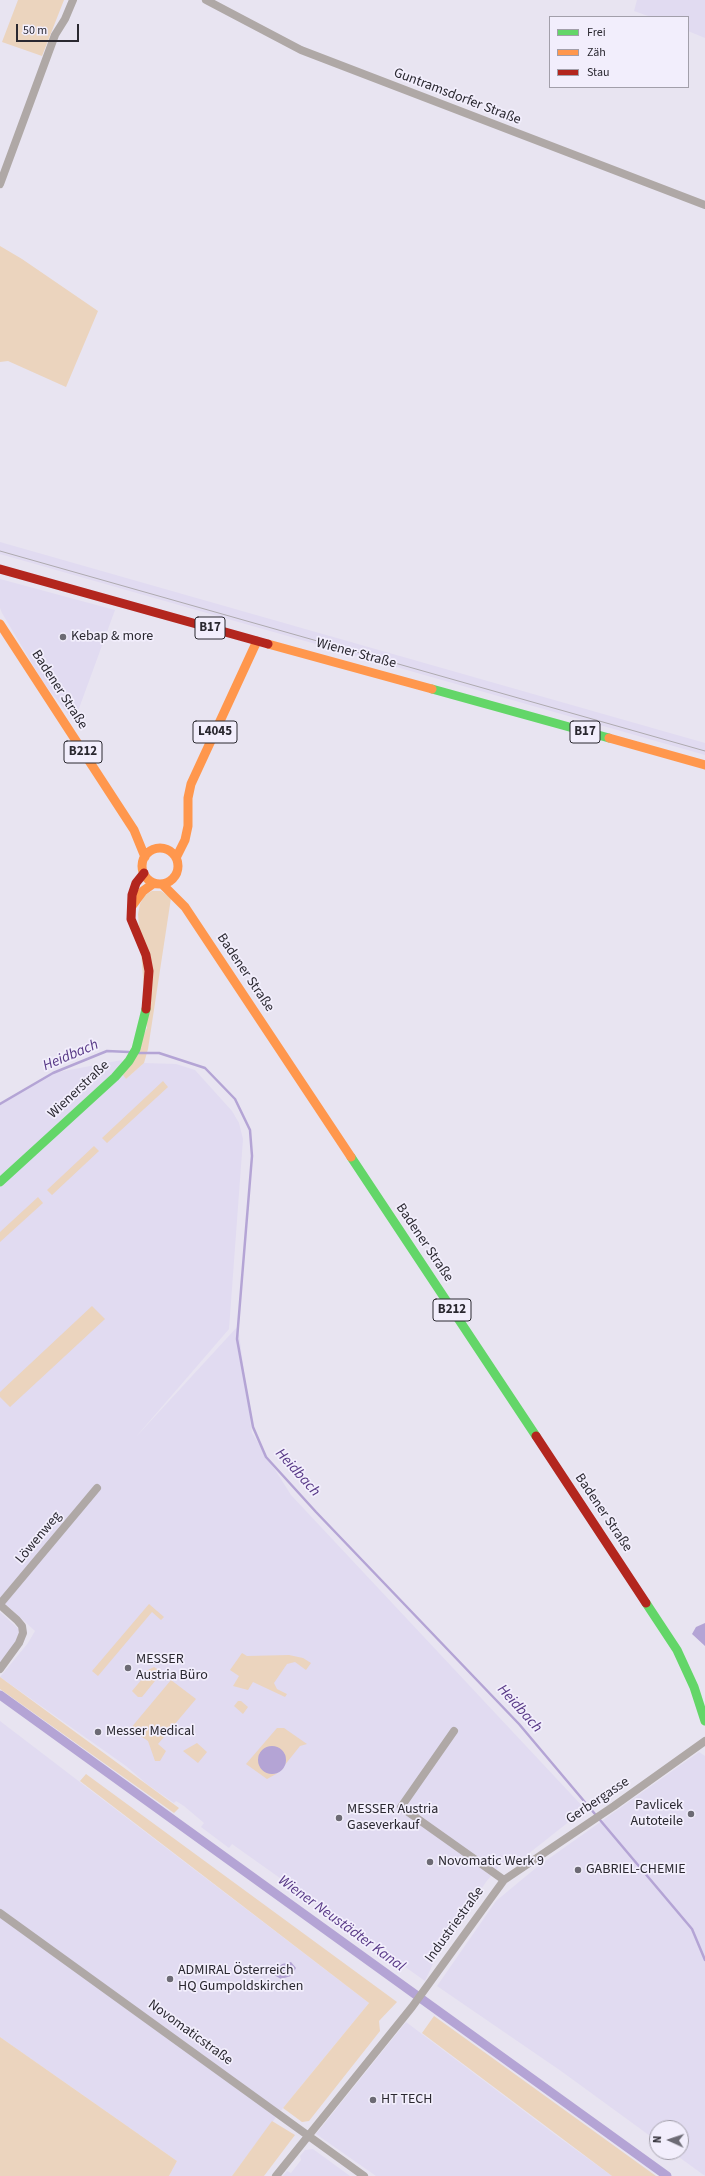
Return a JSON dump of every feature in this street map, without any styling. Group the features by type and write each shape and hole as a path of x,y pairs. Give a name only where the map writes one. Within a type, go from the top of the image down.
{"main road":[{"name":"Wiener Straße","path":"0,569 705,765"},
{"name":"Badener Straße","path":"0,624 134,830 145,857"},
{"name":"L4045","path":"176,858 185,840 188,826 188,798 191,784 257,641"},
{"path":"145,857 150,851 161,848 188,826"},
{"name":"Badener Straße","path":"134,830 161,848"},
{"name":"B212","path":"161,848 176,858 178,870 175,876"},
{"name":"B212","path":"145,857 142,866 144,873 158,883"},
{"name":"Wienerstraße","path":"0,1182 115,1077 129,1061 136,1049 145,1014 149,971 146,956 132,919 131,907 132,895 136,883 144,873"},
{"name":"Badener Straße","path":"175,876 185,907"},
{"path":"131,907 143,891 158,883 169,882 175,876"},
{"name":"Badener Straße","path":"158,883 185,907 677,1650 694,1687 705,1721"}],"street":[{"path":"0,184 55,35 65,19 73,0"},
{"name":"Guntramsdorfer Straße","path":"206,0 301,50 705,205"},
{"name":"Löwenweg","path":"0,1604 97,1488"},
{"path":"0,1604 22,1626 23,1633 19,1643 0,1669"},
{"name":"Industriestraße","path":"276,2176 414,2004 504,1880 401,1807 454,1731"},
{"name":"Gerbergasse","path":"504,1880 588,1824 705,1741"},
{"name":"Novomaticstraße","path":"0,1912 364,2176"}],"shaded area":[{"path":"18,0 64,0 42,56 2,42"},
{"path":"637,0 705,0 705,38 689,31 689,16 648,16 634,11"},
{"path":"0,246 22,259 98,311 66,387 8,361 0,362"},
{"path":"0,542 705,743 705,755 0,554"},
{"path":"0,579 115,610 74,722 43,682 2,613 0,608"},
{"path":"152,891 161,891 171,898 148,1049 144,1063 126,1079 123,1075 147,1028 138,914 140,904 145,895"},
{"path":"122,1060 126,1079 144,1063 176,1064 195,1070 232,1111 239,1123 243,1139 229,1329 135,1438 238,1326 252,1433 291,1495 585,1809 518,1862 502,1863 486,1882 438,1953 425,1981 232,1844 229,1848 201,1827 204,1823 184,1806 176,1801 174,1803 148,1785 126,1766 0,1677 28,1643 35,1631 0,1599 0,1104 53,1073"},
{"path":"163,1081 168,1087 107,1143 102,1138"},
{"path":"94,1146 99,1151 52,1195 47,1190"},
{"path":"38,1197 43,1203 0,1242 0,1232"},
{"path":"92,1306 105,1319 10,1407 0,1397 0,1392"},
{"path":"149,1604 164,1617 161,1620 152,1612 98,1676 92,1671"},
{"path":"0,1612 23,1633 0,1663"},
{"path":"705,1623 705,1646 692,1634 696,1627"},
{"path":"242,1653 247,1656 289,1655 303,1658 311,1663 306,1670 295,1662 287,1664 274,1683 277,1689 287,1694 285,1697 253,1682 248,1690 233,1686 239,1676 230,1670"},
{"path":"154,1667 157,1669 159,1676 142,1697 138,1697 132,1691 148,1672 146,1671"},
{"path":"0,1677 179,1808 174,1813 0,1689"},
{"path":"171,1680 196,1699 158,1744 166,1751 160,1761 155,1761 148,1741 130,1729"},
{"path":"238,1701 241,1701 248,1707 243,1714 234,1706"},
{"path":"0,1721 369,2003 283,2108 232,2176 169,2176 177,2161 0,2037"},
{"path":"277,1728 284,1728 307,1744 300,1746 284,1766 286,1762 273,1747 265,1749 273,1774 278,1773 267,1779 246,1764"},
{"path":"197,1743 207,1752 198,1763 183,1751"},
{"path":"272,1746 282,1750 286,1760 282,1770 272,1774 262,1770 258,1760 262,1750"},
{"path":"699,1752 705,1756 705,2176 683,2160 689,2160 689,2120 649,2120 649,2135 561,2071 437,1986 496,1901 537,1867"},
{"path":"86,1774 397,2002 379,2021 380,2031 309,2121 302,2122 283,2108 369,2003 80,1781"},
{"path":"291,1962 296,1968 291,1976 281,1979 274,1975 273,1973 282,1964"},
{"path":"434,2016 656,2176 612,2176 422,2033"},
{"path":"406,2022 612,2176 376,2176 316,2134"},
{"path":"0,2037 177,2161 169,2176 0,2176"},
{"path":"272,2121 295,2135 264,2176 232,2176"},
{"path":"313,2149 350,2176 283,2176 287,2171 291,2173 301,2160 300,2156 305,2150"}],"waterway":[{"name":"Heidbach","path":"0,1104 53,1073 107,1051 129,1052"},
{"name":"Heidbach","path":"138,1053 159,1053 205,1068 235,1099 250,1130 252,1156 237,1339 253,1427 266,1457 316,1512 519,1724 692,1929 705,1960"},
{"name":"Wiener Neustädter Kanal","path":"0,1695 667,2176"}],"tram line":[{"path":"0,551 705,751"}],"traffic: fast":[{"path":"432,689 609,738"},
{"path":"0,1182 115,1077 129,1061 136,1049 146,1009"},
{"path":"351,1157 536,1436"},
{"path":"646,1603 677,1650 694,1687 705,1721"}],"traffic: slow":[{"path":"0,624 134,830 145,857"},
{"path":"176,858 185,840 188,826 188,798 191,784 257,641"},
{"path":"268,644 432,689"},
{"path":"609,738 705,765"},
{"path":"160,848 173,853 178,866 173,879 160,884 147,879 142,866 147,853 160,848"},
{"path":"132,906 143,891 154,883"},
{"path":"162,884 185,907 351,1157"}],"traffic: jam":[{"path":"0,569 268,644"},
{"path":"144,873 136,883 132,895 131,919 146,955 149,971 146,1009"},
{"path":"536,1436 646,1603"}],"place":[{"name":"Kebap & more","path":"63,637"},
{"name":"MESSER Austria Büro","path":"128,1668"},
{"name":"Messer Medical","path":"98,1732"},
{"name":"Pavlicek Autoteile","path":"691,1814"},
{"name":"MESSER Austria Gaseverkauf","path":"339,1818"},
{"name":"Novomatic Werk 9","path":"430,1862"},
{"name":"GABRIEL-CHEMIE","path":"578,1870"},
{"name":"ADMIRAL Österreich HQ Gumpoldskirchen","path":"170,1979"},
{"name":"HT TECH","path":"373,2100"}]}
